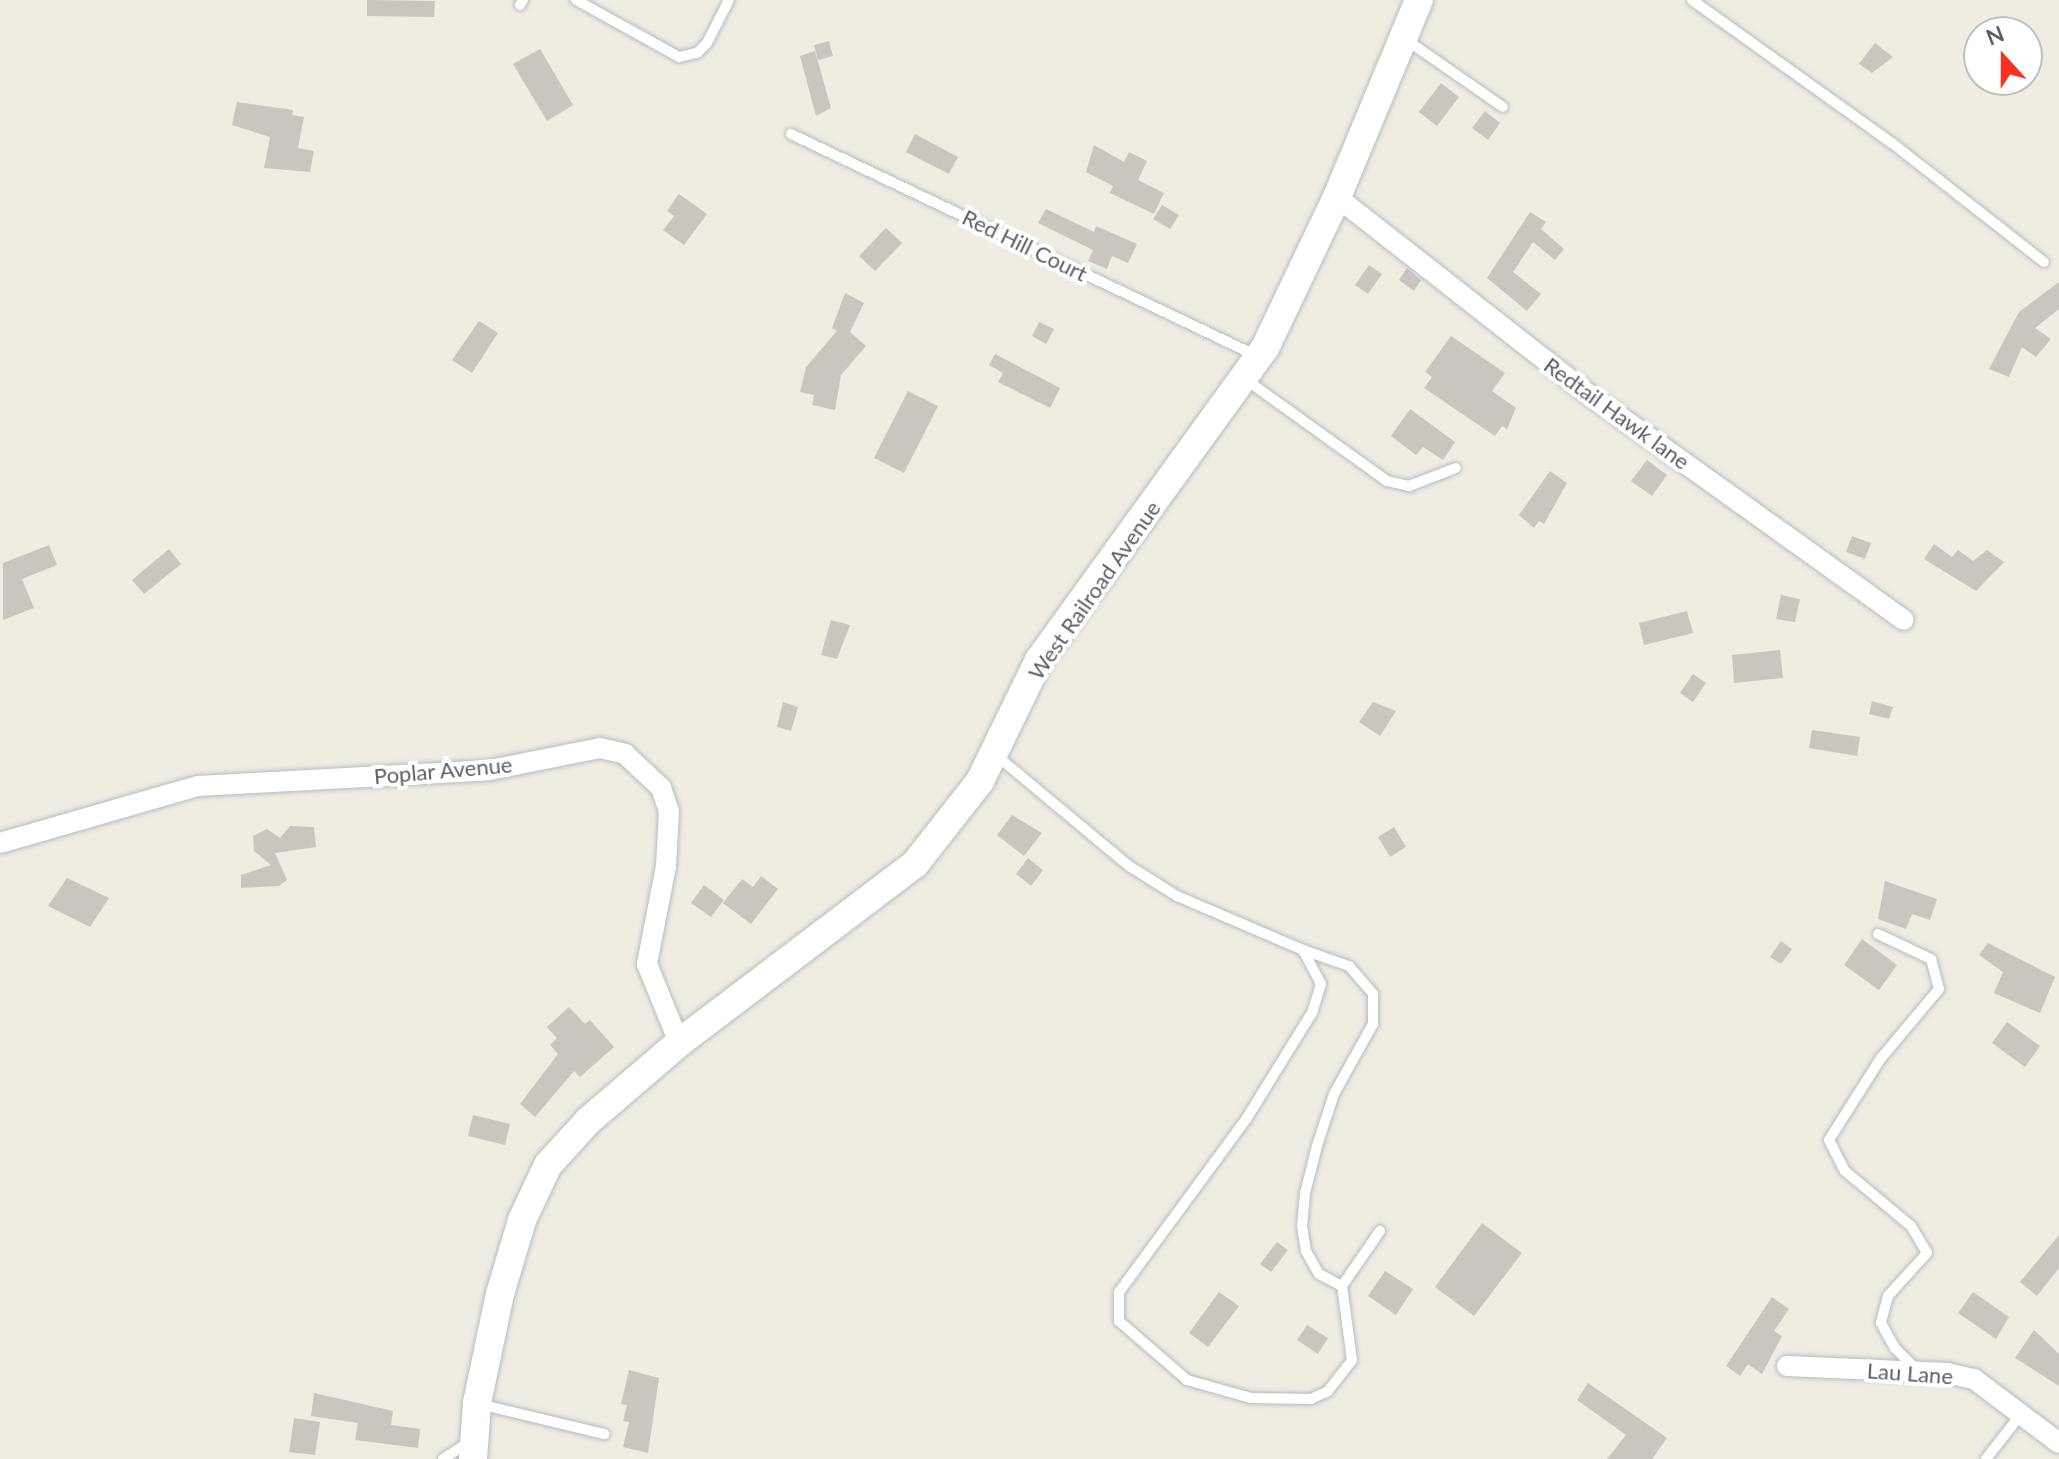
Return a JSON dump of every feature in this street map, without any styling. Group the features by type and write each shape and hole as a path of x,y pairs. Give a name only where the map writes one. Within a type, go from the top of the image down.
{"main road":[{"name":"West Railroad Avenue","path":"473,1449 477,1403 522,1220 548,1165 588,1121 679,1043 915,864 995,754 1039,660 1251,367 1337,197 1419,0"}],"street":[{"name":"Redtail Hawk lane","path":"1337,197 1584,391 1904,620"},
{"name":"Poplar Avenue","path":"0,843 208,784 490,770 600,748 625,754 661,788 669,811 666,866 647,964 679,1043"},
{"name":"Lau Lane","path":"1787,1366 1919,1371 1974,1379 2059,1443"}],"lane":[{"path":"576,0 679,57 697,53 707,43 729,0"},
{"path":"1692,0 1892,143 2044,262"},
{"path":"1404,38 1503,107"},
{"name":"Red Hill Court","path":"791,134 1251,367 1387,481 1409,486 1456,468"},
{"path":"995,754 1129,866 1177,896 1303,950 1349,966 1373,994 1373,1024 1334,1094 1305,1193 1306,1251 1319,1274 1342,1286"},
{"path":"1878,934 1931,959 1939,989 1881,1058 1829,1140 1845,1171 1911,1226 1927,1253 1888,1296 1881,1323 1895,1348 1919,1371"},
{"path":"1303,950 1321,984 1313,1011 1247,1118 1119,1292 1119,1321 1187,1380 1251,1398 1311,1399 1328,1391 1352,1360 1342,1286 1380,1231"},
{"path":"477,1403 604,1434"},
{"path":"1986,1459 2021,1414"},
{"path":"443,1459 473,1449"}],"building":[{"path":"367,0 435,1 434,17 367,16"},
{"path":"829,41 833,56 818,60 814,45"},
{"path":"1875,43 1893,57 1872,73 1859,64"},
{"path":"540,49 573,105 547,121 513,64"},
{"path":"815,51 831,108 816,116 800,56"},
{"path":"1441,83 1459,97 1437,126 1419,112"},
{"path":"237,102 293,110 292,115 304,117 298,148 314,151 310,172 264,168 270,137 232,125"},
{"path":"1485,111 1500,123 1488,140 1472,128"},
{"path":"915,134 958,157 949,174 906,152"},
{"path":"1094,145 1124,162 1129,152 1147,161 1138,180 1164,193 1154,214 1110,193 1113,186 1086,172"},
{"path":"679,194 707,214 684,245 663,230 674,216 667,211"},
{"path":"1162,205 1179,215 1170,229 1153,219"},
{"path":"1046,209 1094,232 1096,226 1137,244 1128,263 1112,256 1107,269 1088,261 1093,250 1038,223"},
{"path":"1530,212 1546,222 1541,229 1564,249 1555,260 1533,242 1513,272 1541,294 1527,311 1487,278"},
{"path":"886,228 902,243 875,271 859,256"},
{"path":"1369,265 1382,274 1368,294 1355,285"},
{"path":"1407,268 1421,280 1414,291 1399,280"},
{"path":"2059,282 2059,309 2035,328 2051,339 2036,357 2022,347 2009,377 1989,369 2019,312"},
{"path":"845,293 864,303 850,332 866,346 841,375 835,410 812,405 814,395 800,392 806,367 837,331 832,328"},
{"path":"479,321 498,333 472,373 452,360"},
{"path":"1039,322 1054,329 1046,344 1032,336"},
{"path":"1451,336 1505,373 1492,391 1516,408 1507,429 1502,426 1495,436 1424,388 1432,377 1425,372"},
{"path":"995,354 1060,388 1050,408 998,382 1003,373 989,365"},
{"path":"908,391 938,406 904,473 874,458"},
{"path":"1410,409 1455,442 1443,460 1423,447 1416,455 1391,436"},
{"path":"1647,460 1667,475 1652,496 1631,481"},
{"path":"1550,471 1567,483 1544,524 1539,521 1534,528 1519,515"},
{"path":"1852,536 1871,543 1865,559 1846,552"},
{"path":"1934,544 1952,557 1958,550 1973,561 1987,550 2004,562 1976,591 1924,559"},
{"path":"49,545 57,565 22,579 34,608 3,620 3,563"},
{"path":"169,549 181,564 144,594 132,580"},
{"path":"1781,595 1800,599 1795,622 1776,619"},
{"path":"1687,611 1693,633 1644,645 1639,623"},
{"path":"831,620 850,625 837,659 821,655"},
{"path":"1780,650 1783,678 1734,683 1732,655"},
{"path":"1693,674 1706,683 1693,702 1680,693"},
{"path":"1872,701 1893,707 1889,719 1869,714"},
{"path":"783,702 798,707 791,731 777,727"},
{"path":"1373,702 1396,711 1380,736 1359,722"},
{"path":"1812,730 1860,737 1857,756 1809,748"},
{"path":"1012,815 1042,833 1024,856 997,835"},
{"path":"290,826 314,827 316,847 275,853 287,880 279,886 241,888 241,875 271,865 254,851 253,836 267,829 280,838"},
{"path":"1394,827 1406,847 1390,857 1378,837"},
{"path":"1028,858 1043,870 1031,886 1016,874"},
{"path":"761,876 778,889 751,924 723,903 742,879 753,887"},
{"path":"67,878 109,898 90,927 48,906"},
{"path":"1885,881 1937,899 1930,920 1912,914 1906,929 1878,919"},
{"path":"704,885 724,900 711,917 691,903"},
{"path":"1862,939 1897,965 1879,990 1844,965"},
{"path":"1781,941 1792,949 1781,964 1770,957"},
{"path":"1988,943 2055,977 2040,1013 1994,993 2003,972 1979,955"},
{"path":"569,1007 585,1024 590,1020 614,1047 580,1077 574,1071 535,1117 520,1104 558,1054 550,1045 557,1038 547,1027"},
{"path":"2007,1022 2040,1046 2025,1067 1992,1043"},
{"path":"473,1115 510,1124 505,1145 468,1136"},
{"path":"1482,1223 1522,1253 1474,1316 1435,1287"},
{"path":"2059,1235 2059,1268 2037,1296 2020,1282"},
{"path":"1277,1242 1288,1250 1271,1272 1260,1264"},
{"path":"1385,1271 1413,1289 1396,1315 1368,1296"},
{"path":"1219,1292 1239,1306 1208,1347 1189,1333"},
{"path":"1973,1292 2009,1317 1996,1339 1958,1313"},
{"path":"1772,1297 1789,1309 1774,1331 1782,1336 1762,1374 1748,1364 1740,1376 1726,1366"},
{"path":"1307,1325 1328,1338 1318,1354 1297,1340"},
{"path":"2034,1330 2059,1354 2059,1386 2015,1358"},
{"path":"629,1370 659,1378 648,1453 623,1447 629,1422 623,1421 627,1405 621,1404"},
{"path":"1588,1383 1667,1438 1652,1459 1607,1459 1626,1435 1577,1400"},
{"path":"314,1393 393,1411 391,1425 420,1429 418,1448 355,1440 358,1423 311,1416"},
{"path":"294,1418 320,1422 315,1455 289,1452"}]}
